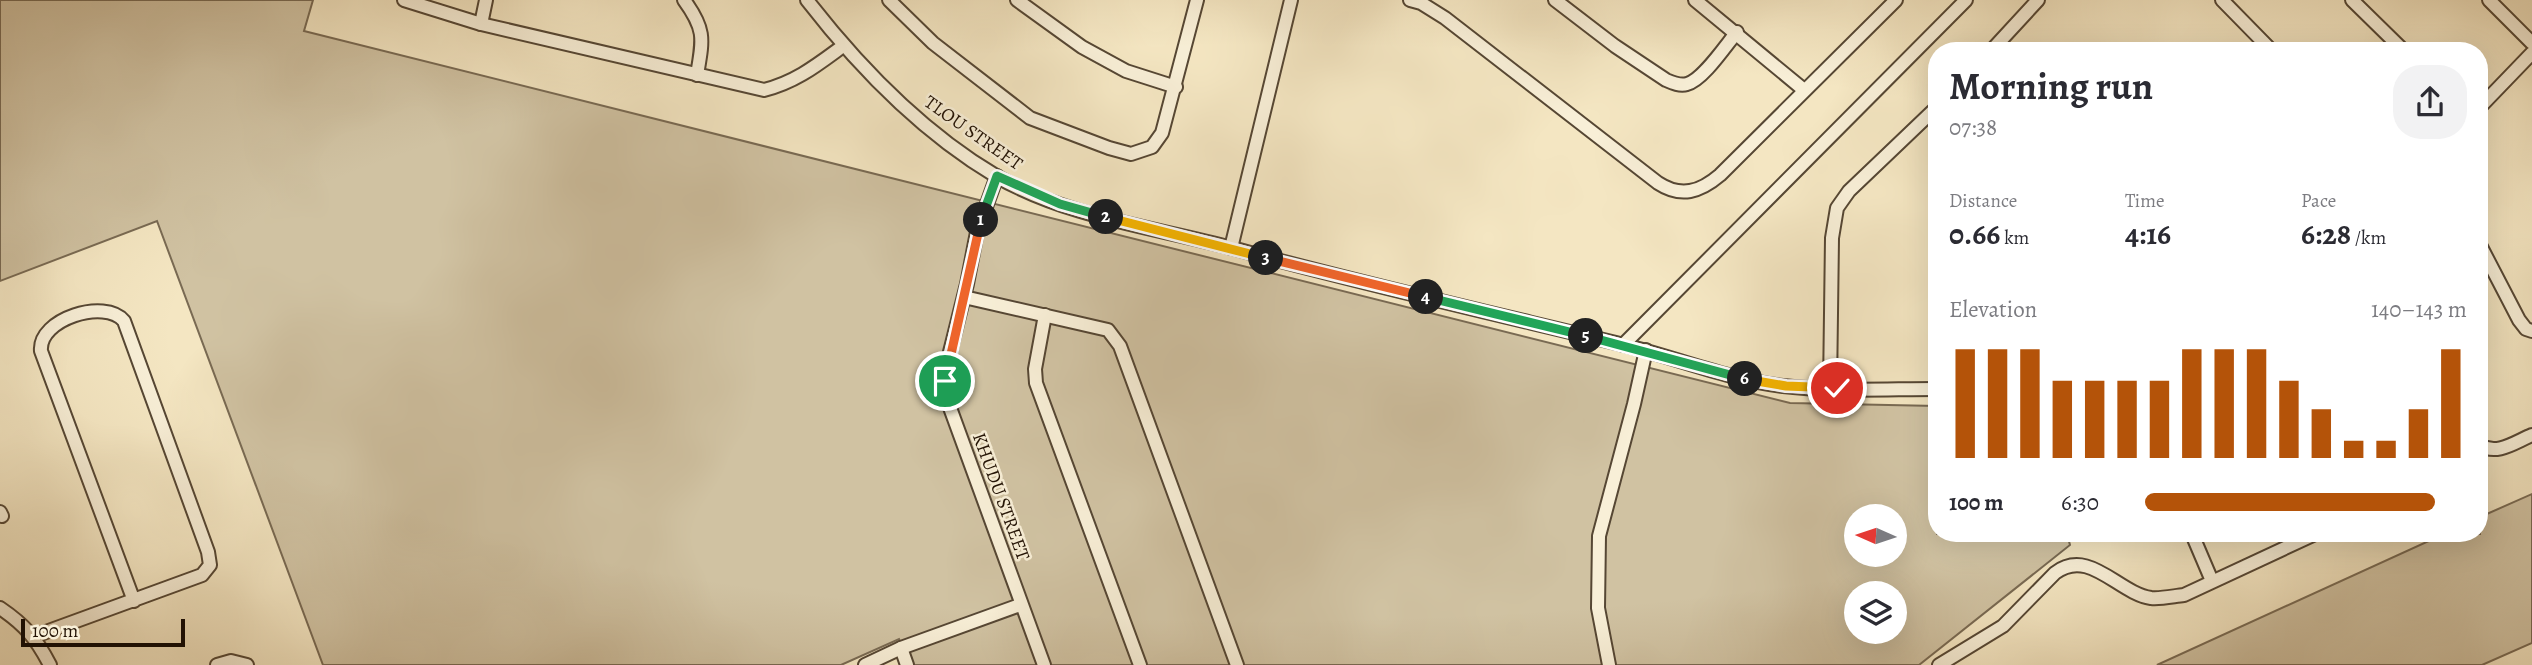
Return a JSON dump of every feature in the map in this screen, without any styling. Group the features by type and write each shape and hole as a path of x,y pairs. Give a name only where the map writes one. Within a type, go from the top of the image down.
{"street":[{"path":"404,0 481,24 764,90 782,86 801,77 843,46"},
{"path":"481,24 486,0"},
{"path":"684,0 699,22 701,31 697,75"},
{"name":"TLOU STREET","path":"807,0 843,46 906,108 952,145 997,176 1083,212 1646,350 1703,369 1761,383 1830,388 1928,389"},
{"path":"888,0 933,43 1022,113 1048,126 1120,152 1138,153 1152,147 1162,132 1176,87 1197,2 1183,0"},
{"path":"1017,0 1082,47 1126,71 1176,87"},
{"path":"1231,248 1290,0"},
{"path":"1410,0 1421,3 1445,18 1669,191 1696,191 1708,186 1896,0"},
{"path":"1555,0 1615,46 1673,83 1688,84 1698,78 1737,32"},
{"path":"1695,0 1804,90"},
{"path":"1623,345 1966,0"},
{"path":"2003,42 2038,0"},
{"path":"2222,0 2263,42"},
{"path":"2352,0 2395,42"},
{"path":"2489,0 2532,43"},
{"path":"2488,99 2532,53"},
{"path":"1830,388 1832,238 1838,208 1849,191 1928,116"},
{"name":"KHUDU STREET","path":"997,176 977,232 947,364 945,394 1044,665"},
{"path":"2488,260 2519,320 2526,329 2532,331"},
{"path":"964,297 1108,330 1120,345 1237,665"},
{"path":"35,636 134,601 202,575 209,568 209,560 124,321 118,314 103,310 86,313 52,326 42,339 41,351 134,601"},
{"path":"1045,315 1035,369 1037,383 1140,665"},
{"path":"1609,665 1598,608 1599,536 1646,350"},
{"path":"2488,448 2501,449 2532,435"},
{"path":"2195,542 2212,581"},
{"path":"1940,665 2003,626 2065,566 2075,564 2099,571 2151,598 2184,595 2297,542"},
{"path":"865,665 901,648 1020,605"},
{"path":"0,608 35,636 50,665"},
{"path":"901,648 907,665"},
{"path":"217,665 231,661 247,665"}],"shaded area":[{"path":"0,0 313,0 304,31 1790,403 1928,406 1928,542 2069,542 2070,545 1919,665 910,665 899,639 841,665 323,665 157,221 0,281"},
{"path":"2532,494 2532,643 2482,665 2157,665 2426,542 2488,542 2488,513"}],"route":[{"path":"945,381 977,232 997,176 1083,212 1645,350 1703,369 1761,383 1837,388"}]}
